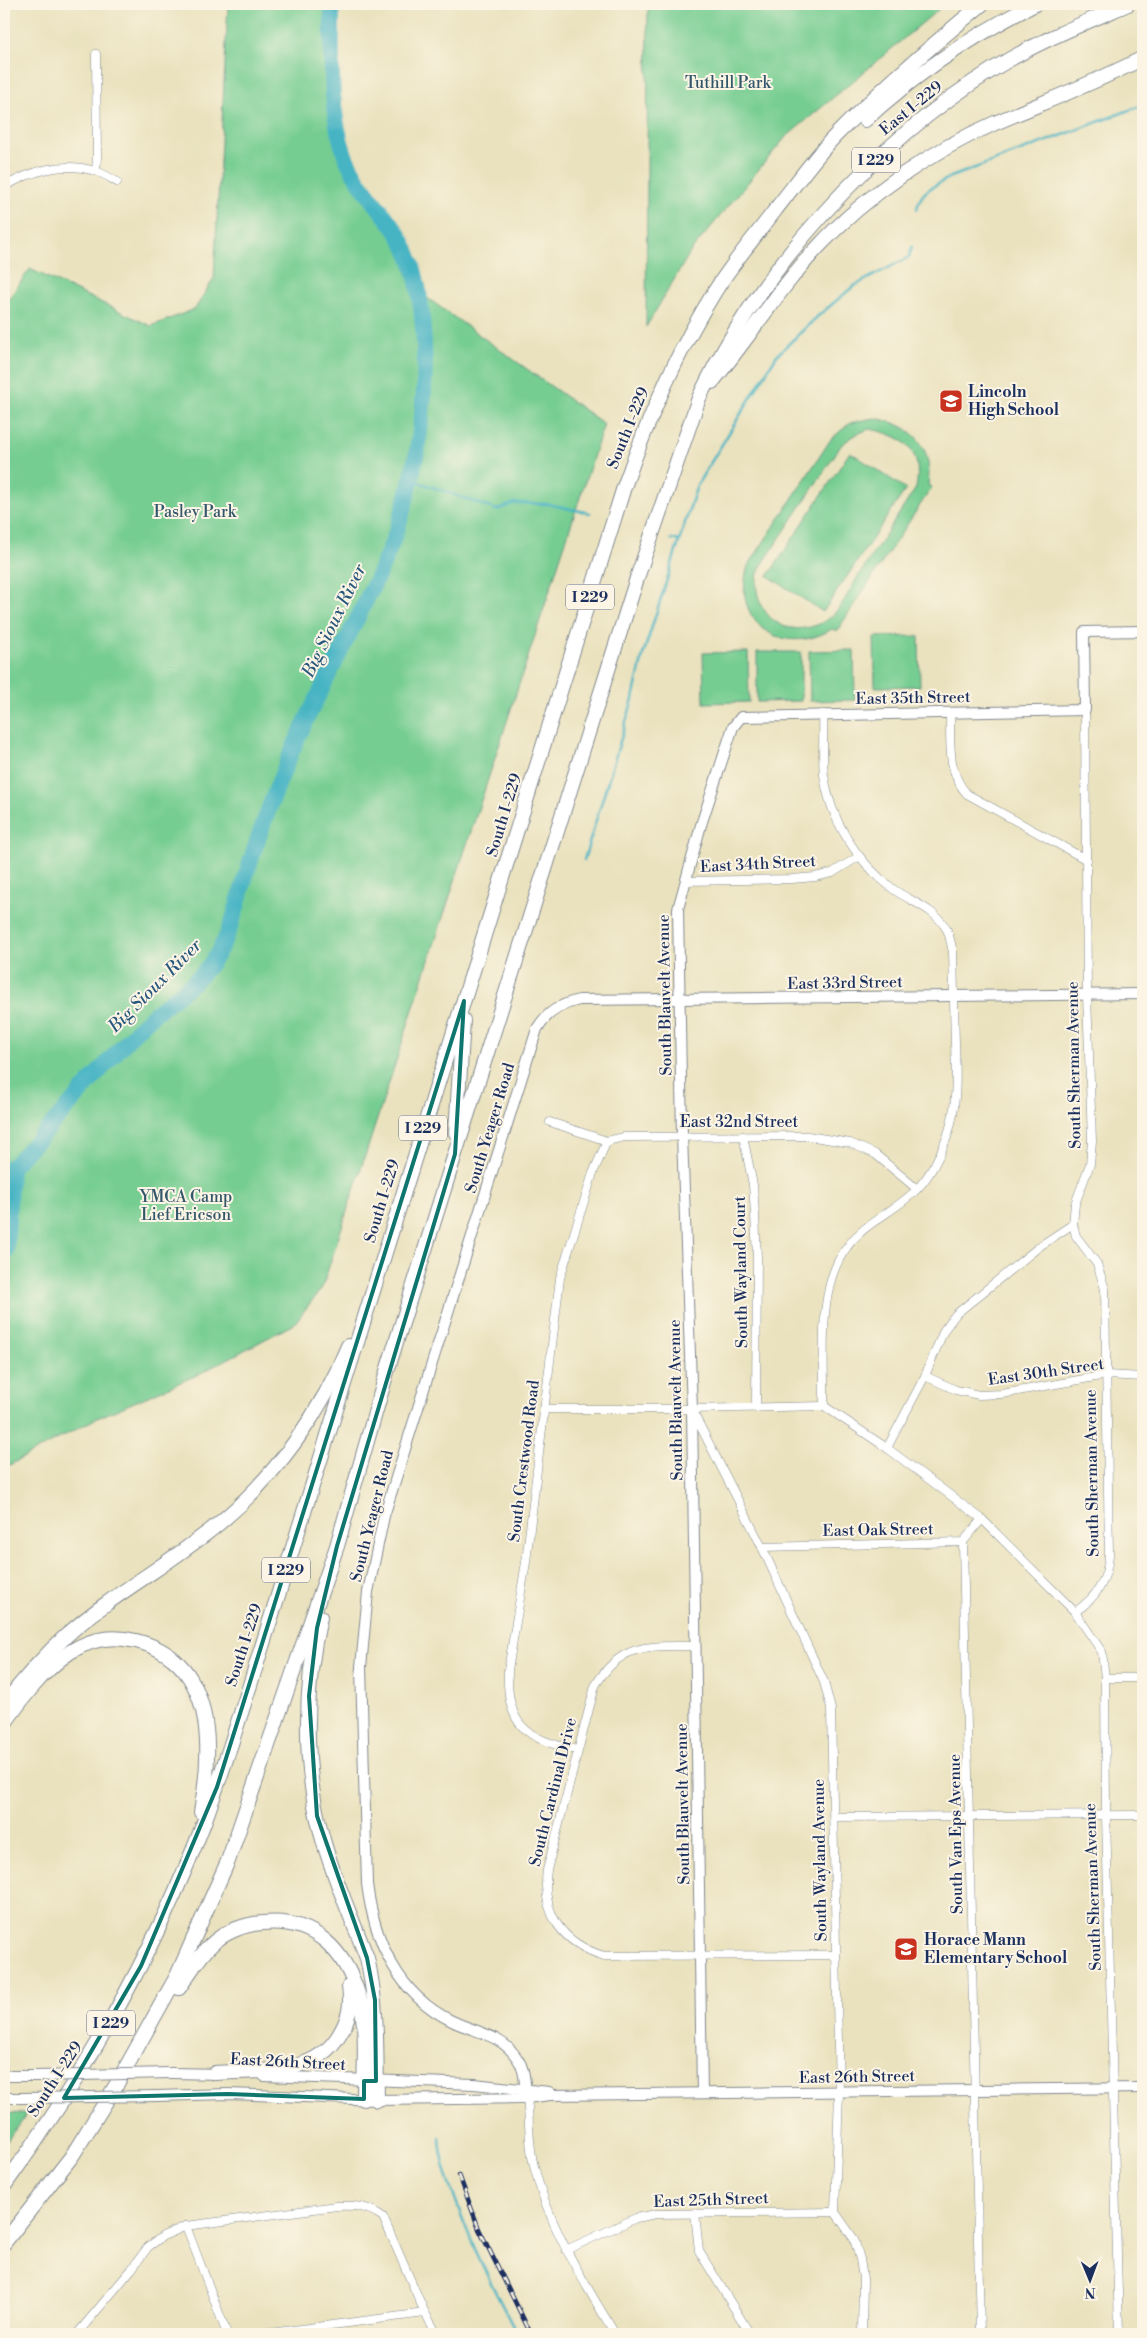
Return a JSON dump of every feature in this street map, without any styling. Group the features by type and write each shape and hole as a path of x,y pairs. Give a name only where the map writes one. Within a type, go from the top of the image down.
{"highway":[{"path":"770,217 834,137 905,70 982,4"},
{"name":"East I-229","path":"770,217 822,160 898,92 972,40 1035,4"},
{"name":"East I-229","path":"699,398 720,355 780,267 865,169 926,117 998,67 1060,34 1128,4"},
{"path":"699,398 728,363 777,294 819,245 850,216 912,168 993,124 1056,99 1143,58"},
{"name":"South I-229","path":"4,2186 76,2081 113,2019 141,1966 180,1882 217,1787 618,506 642,437 670,372 702,313 738,256 770,217"},
{"name":"I 229","path":"4,2242 72,2156 138,2045 177,1976 228,1861 337,1546 388,1368 455,1154 638,576 699,398"},
{"path":"455,1154 464,1001"},
{"path":"4,1705 31,1672 68,1635 202,1537 249,1496 270,1473 305,1426 332,1382 384,1255"},
{"path":"337,1546 315,1643 309,1696 310,1757 313,1793 322,1839 367,1958 372,1978 375,2000 370,2099"},
{"path":"4,1724 29,1692 58,1661 71,1651 93,1641 128,1639 153,1646 176,1660 184,1669 199,1694 204,1714 207,1745 206,1778 200,1814 180,1882"},
{"path":"138,2045 210,1945 242,1927 271,1922 298,1925 321,1937 339,1954 353,1980 362,2009 370,2081"},
{"path":"215,2073 286,2068 314,2060 320,2056 336,2040 349,2016 350,1993 345,1964"}],"street":[{"path":"96,54 96,171"},
{"path":"4,187 30,173 50,168 74,167 96,171 116,182"},
{"name":"South Sherman Avenue","path":"1119,2334 1106,1815 1105,1678 1102,1652 1075,1612 1098,1592 1108,1567 1105,1288 1097,1264 1076,1236 1073,1224 1075,1204 1090,1164 1092,1141 1088,995 1084,632 1143,631"},
{"name":"East 35th Street","path":"741,717 1085,710"},
{"path":"950,712 954,776 967,794 1087,860"},
{"path":"823,714 824,774 829,799 858,857 873,874 894,890 936,915 948,930 953,952 956,1102 947,1137 934,1166 917,1189 867,1226 846,1247 836,1265 829,1284 825,1307 824,1406"},
{"name":"South Blauvelt Avenue","path":"702,2093 692,1409 682,1136 678,909 701,825 734,727 741,717"},
{"name":"East 34th Street","path":"686,880 815,877 832,873 858,857"},
{"name":"East 33rd Street","path":"550,1013 566,1004 579,1000 1143,994"},
{"name":"South Yeager Road","path":"526,2093 524,2072 510,2049 498,2039 451,2020 426,2005 404,1983 387,1958 378,1935 370,1911 367,1884 361,1667 368,1592 384,1516 534,1037 541,1023 550,1013"},
{"name":"East 32nd Street","path":"550,1122 607,1141 624,1137 808,1136 850,1143 875,1154 917,1189"},
{"name":"South Wayland Court","path":"743,1136 753,1185 756,1214 756,1408"},
{"name":"South Crestwood Road","path":"577,1750 547,1744 528,1734 513,1714 508,1688 508,1670 526,1562 560,1278 594,1173 607,1141"},
{"path":"887,1448 925,1376 938,1343 956,1314 1040,1246 1073,1224"},
{"name":"East 30th Street","path":"925,1376 956,1390 980,1395 1002,1394 1106,1375 1143,1377"},
{"path":"544,1408 692,1409 824,1406 887,1448 982,1519 1075,1612"},
{"name":"South Wayland Avenue","path":"692,1409 762,1546 824,1682 831,1709 839,2092 835,2212"},
{"path":"963,1542 982,1519"},
{"name":"East Oak Street","path":"762,1546 963,1542"},
{"name":"South Van Eps Avenue","path":"963,1542 980,2334"},
{"name":"South Cardinal Drive","path":"695,1646 653,1646 635,1650 615,1659 604,1669 594,1686 546,1870 544,1886 551,1916 562,1931 577,1945 604,1956 835,1955"},
{"path":"1105,1678 1143,1678"},
{"path":"834,1817 1143,1815"},
{"name":"East 26th Street","path":"4,2076 215,2073 474,2084 526,2093"},
{"name":"East 26th Street","path":"4,2098 228,2094 370,2099 526,2093 570,2095 1143,2088"},
{"path":"526,2093 530,2148 545,2204 566,2250 615,2334"},
{"path":"77,2334 148,2247 163,2236 186,2226 354,2205 371,2209 383,2217 425,2313 437,2334"},
{"path":"835,2212 854,2239 860,2259 863,2279 862,2334"},
{"name":"East 25th Street","path":"566,2250 636,2218 656,2214 835,2212"},
{"path":"695,2213 699,2251 750,2334"},
{"path":"186,2226 227,2334"},
{"path":"262,2334 425,2313"}],"highlighted area":[{"path":"464,1001 455,1154 337,1546 317,1628 309,1696 317,1816 367,1958 375,2000 376,2081 364,2081 364,2099 228,2094 64,2098 141,1966 217,1787"}],"green space":[{"path":"228,4 332,4 333,94 340,138 347,160 357,180 403,244 416,274 419,292 604,424 322,1288 294,1324 197,1375 95,1419 4,1468 4,305 30,269 151,326 195,309 214,278"},
{"name":"Tuthill Park","path":"648,4 945,4 785,138 691,251 646,327"},
{"path":"873,418 887,421 909,431 917,438 923,448 929,471 928,485 932,487 837,631 832,629 813,637 795,640 779,637 764,630 753,618 746,604 744,586 748,566 831,439 850,423","holes":["869,429 882,432 902,441 914,455 917,464 916,488 832,616 824,622 806,628 788,627 779,624 771,619 760,601 757,590 760,568 842,444"]},
{"path":"850,452 906,489 823,612 768,576"},
{"path":"919,636 920,686 875,687 874,637"},
{"path":"854,650 855,700 810,701 809,651"},
{"path":"748,652 749,702 704,703 703,653"},
{"path":"757,652 801,652 801,701 757,702"},
{"path":"27,2113 4,2145 4,2114"}],"waterway":[{"name":"Big Sioux River","path":"4,1174 39,1139 139,1028 190,985 216,956 232,924 259,836 291,754 385,560 403,510 421,427 425,372 420,301 415,272 404,245 397,232 356,176 345,155 333,99 332,4"},
{"path":"917,209 921,197 925,193 951,177 1143,105"},
{"path":"584,860 633,699 643,655 697,485 777,355 818,316 854,286 909,257 912,247"},
{"path":"410,479 497,510 515,503 547,504 590,513"},
{"path":"671,539 679,541"},
{"path":"4,1254 6,1252 11,1167"},
{"path":"440,2137 445,2169 462,2218 484,2268 517,2334"}],"railway":[{"path":"459,2175 479,2229 531,2334"}],"place":[{"name":"Lincoln High School","path":"951,401"},
{"name":"Horace Mann Elementary School","path":"906,1949"}],"park label":[{"name":"Pasley Park","path":"195,512"},
{"name":"YMCA Camp Lief Ericson","path":"186,1206"}]}
